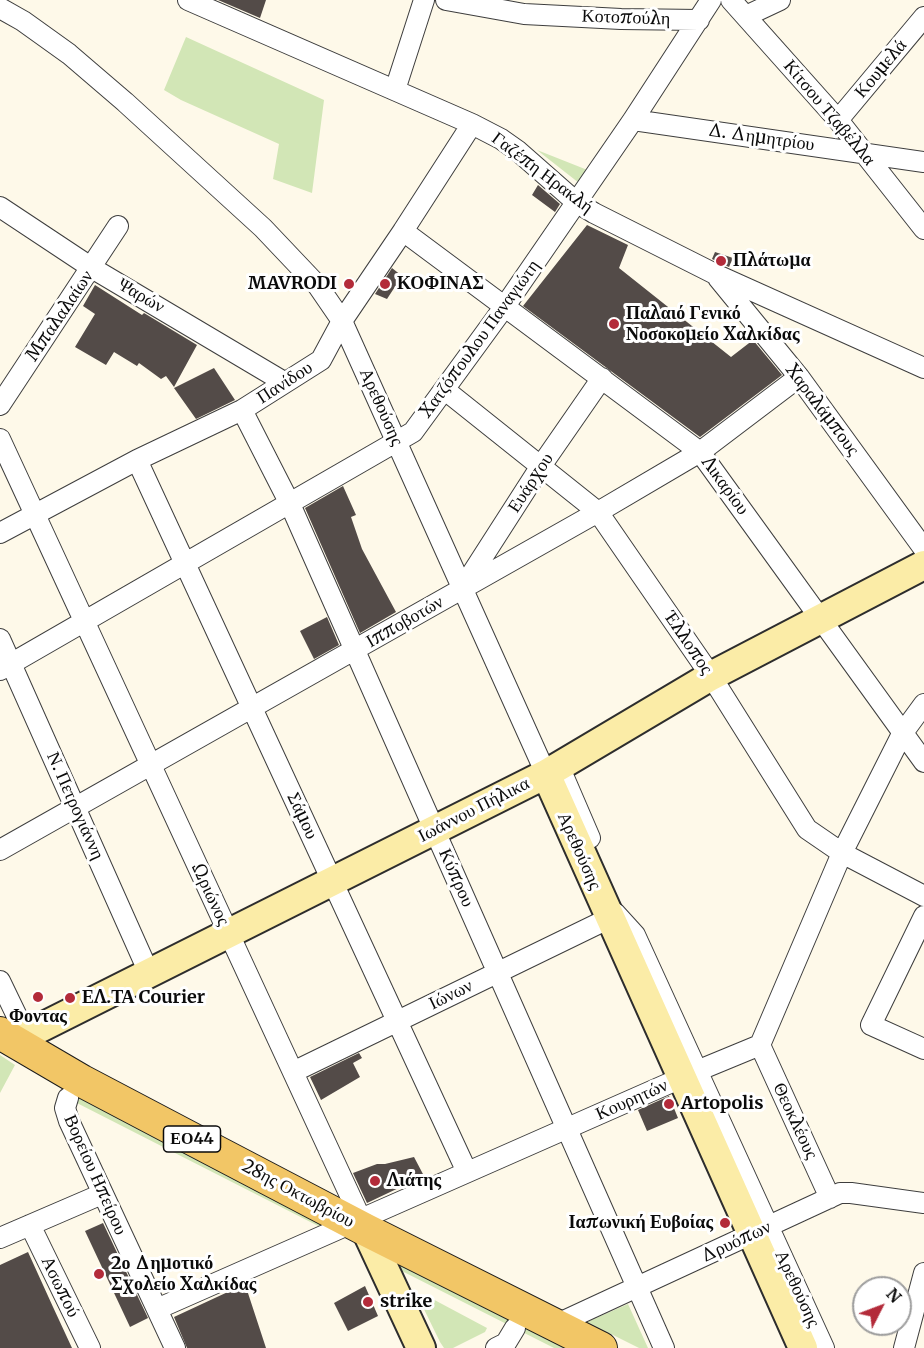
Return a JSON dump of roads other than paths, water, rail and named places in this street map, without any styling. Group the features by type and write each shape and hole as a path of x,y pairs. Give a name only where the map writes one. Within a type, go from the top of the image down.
{"main road":[{"name":"28ης Οκτωβρίου","path":"11,1042 68,1098 352,1226 380,1260 506,1338 554,1336"},
{"name":"28ης Οκτωβρίου","path":"11,1042 554,1336 601,1348"}],"street":[{"name":"Γαζέπη Ηρακλή","path":"188,0 214,6 472,124 518,151 576,202 715,274 924,368"},
{"path":"395,90 424,0"},
{"name":"Κοτοπούλη","path":"446,0 524,14 699,20"},
{"name":"Χατζόπουλου Παναγιώτη","path":"6,667 413,432 505,306 633,120 711,0"},
{"name":"Κίτσου Τζαβέλλα","path":"731,0 837,120 924,229"},
{"path":"746,16 780,0"},
{"name":"Αρεθούσης","path":"0,8 23,21 69,54 191,161 295,261 318,286 342,321 462,589 552,770 613,917 689,1075 760,1232 802,1348"},
{"name":"Κουμελά","path":"837,120 924,17"},
{"name":"Δ. Δημητρίου","path":"633,120 924,162"},
{"name":"Πανίδου","path":"0,533 137,460 242,410 321,360 342,321 472,124"},
{"name":"Ψαρών","path":"0,207 92,268 284,382"},
{"name":"Μπαλαλαίων","path":"0,405 118,226"},
{"name":"Λικαρίου","path":"403,231 700,452 924,762"},
{"name":"Χαραλάμπους","path":"715,274 799,377 924,549"},
{"name":"Ιπποβοτών","path":"0,850 700,452 799,377"},
{"name":"Ευάρχου","path":"462,589 541,466 602,378"},
{"name":"Έλλοπος","path":"445,390 598,512 711,676 807,829 842,853 924,896"},
{"name":"Κύπρου","path":"242,410 290,504 664,1348"},
{"name":"Ωριώνος","path":"0,439 293,1072 352,1226"},
{"name":"Σάμου","path":"137,460 467,1172"},
{"name":"Ιωάννου Πήλικα","path":"11,1042 552,770 711,676 924,565"},
{"name":"Ν. Πετρογιάννη","path":"0,639 6,667 76,808 149,973"},
{"path":"760,1045 842,853 902,734 924,704"},
{"path":"924,916 871,1025 924,1049"},
{"name":"Ιώνων","path":"293,1072 613,917"},
{"path":"0,981 11,1042"},
{"name":"Κουρητών","path":"157,1309 352,1226 467,1172 760,1045"},
{"name":"Θεοκλέους","path":"760,1045 830,1198"},
{"name":"Βορείου Ηπείρου","path":"68,1098 65,1108 69,1121 176,1348"},
{"name":"Δρυόπων","path":"554,1336 637,1288 840,1193 924,1203"},
{"path":"0,1238 102,1194"},
{"name":"Ασωπού","path":"30,1225 90,1348"},
{"name":"Αρεθούσης","path":"760,1232 824,1348"},
{"path":"380,1260 421,1348"},
{"path":"904,1348 924,1273"}],"place":[{"name":"Πλάτωμα","path":"721,261"},
{"name":"MAVRODI","path":"349,284"},
{"name":"ΚΟΦΙΝΑΣ","path":"385,284"},
{"name":"Παλαιό Γενικό Νοσοκομείο Χαλκίδας","path":"614,324"},
{"name":"Φοντας","path":"38,997"},
{"name":"ΕΛ.ΤΑ Courier","path":"70,998"},
{"name":"Artopolis","path":"669,1104"},
{"name":"Λιάτης","path":"375,1181"},
{"name":"Ιαπωνική Ευβοίας","path":"725,1223"},
{"name":"2ο Δημοτικό Σχολείο Χαλκίδας","path":"99,1274"},
{"name":"strike","path":"368,1302"}]}
